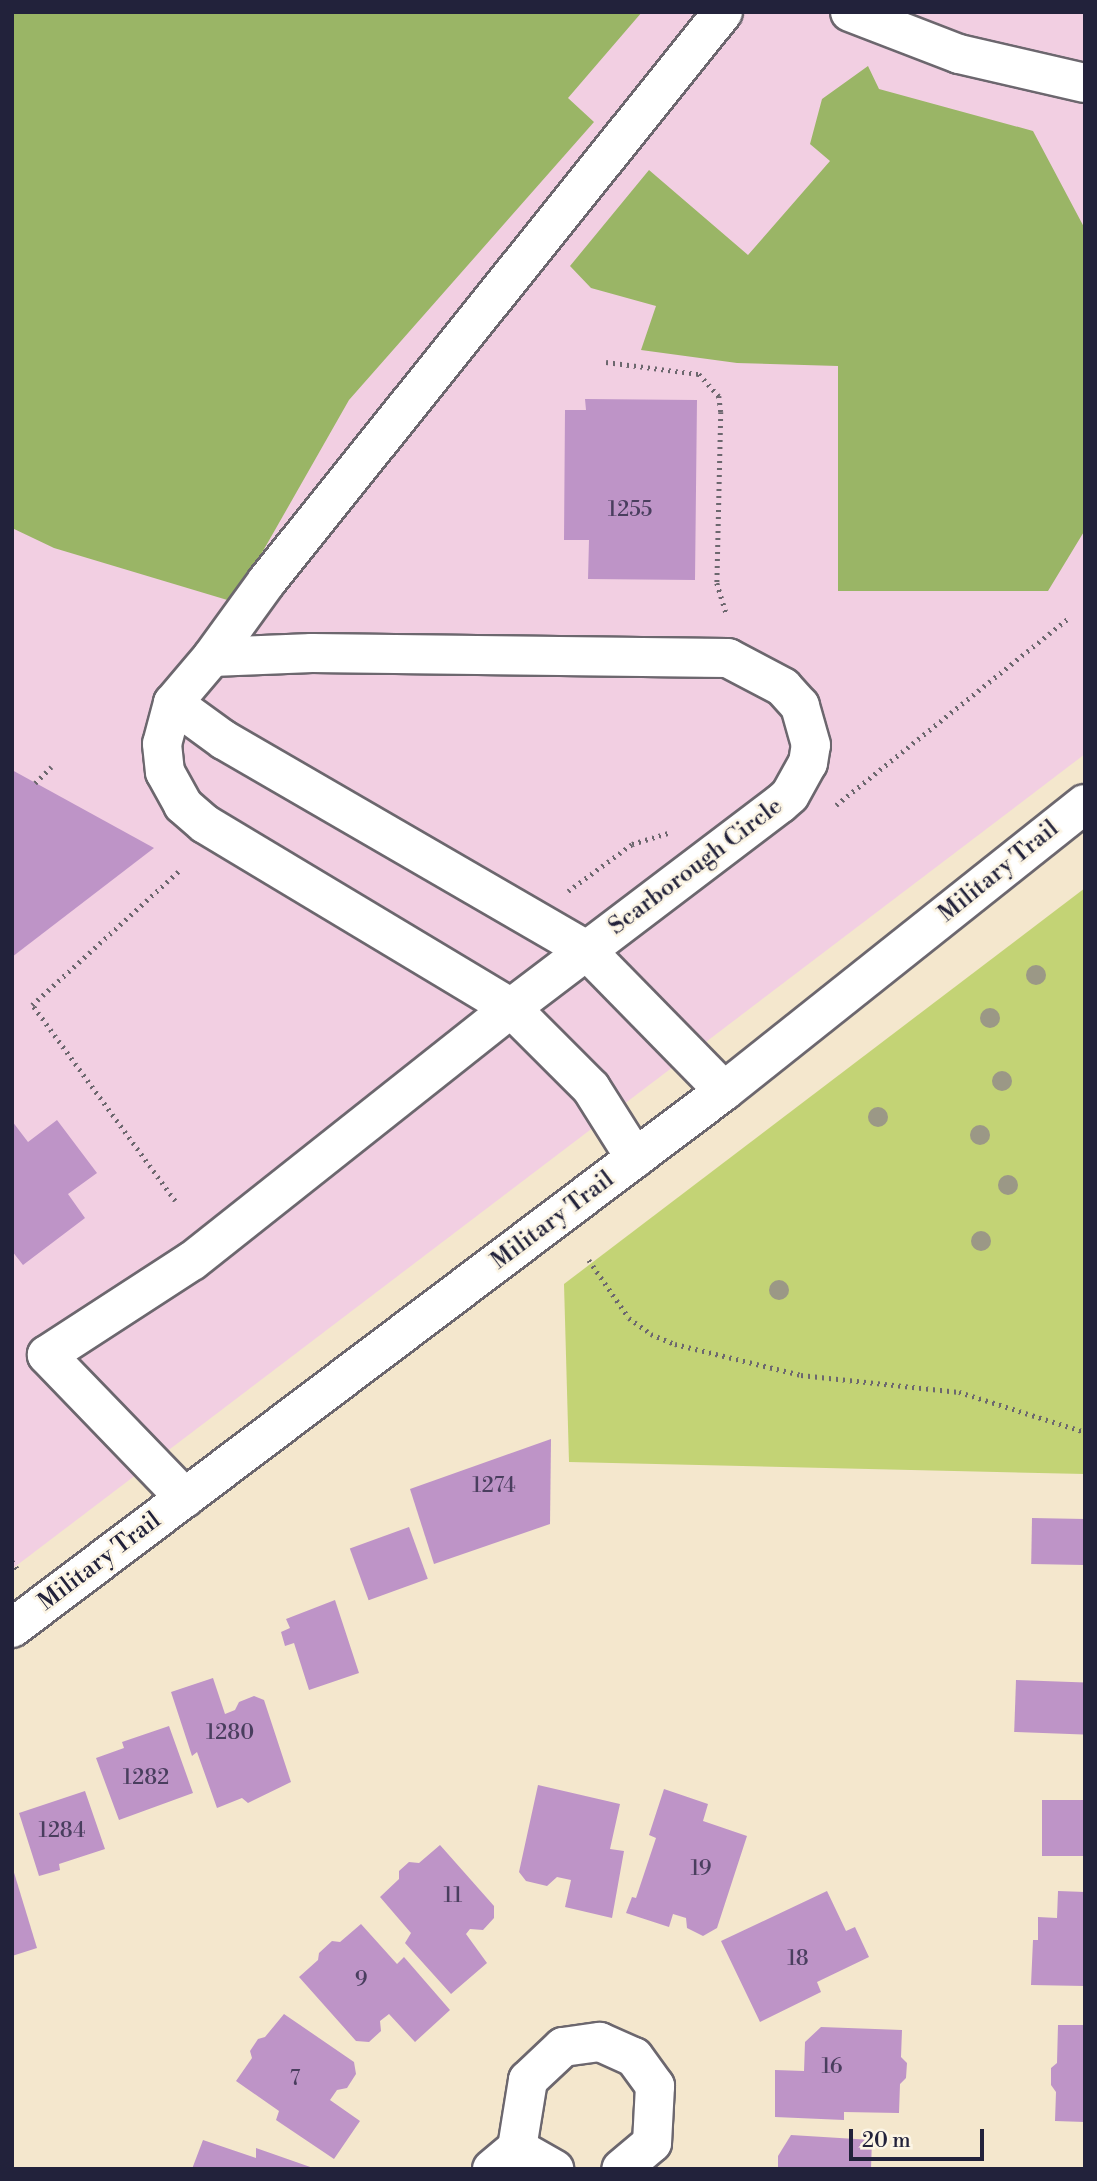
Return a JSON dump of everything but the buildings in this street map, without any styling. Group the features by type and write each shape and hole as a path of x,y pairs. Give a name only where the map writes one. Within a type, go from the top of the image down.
{"street":[{"path":"635,1158 591,1088 511,1008 205,824 183,805 165,772 162,744 173,703 212,657 248,604 723,12"},
{"path":"850,12 959,54 1085,83"},
{"name":"Scarborough Circle","path":"185,1498 47,1355 192,1261 511,1008 790,795 808,763 811,745 800,706 783,687 728,658 312,653 212,657"},
{"path":"173,703 224,740 586,950 724,1091"},
{"name":"Military Trail","path":"12,1628 724,1091 1085,803"},
{"path":"554,2169 505,2158 528,2080 563,2047 600,2042 634,2057 656,2086 653,2143 621,2169"}],"path":[{"path":"606,362 699,374 719,396 722,412 718,583 728,617"},
{"path":"35,783 51,767"},
{"path":"175,1201 32,1006 181,869"},
{"path":"589,1260 629,1318 651,1334 675,1343 801,1375 960,1392 1085,1432"}],"shaded area":[{"path":"12,12 1085,12 1085,754 12,1569"}],"green space":[{"path":"12,12 642,12 568,98 594,122 349,400 234,602 54,548 12,528"},
{"path":"868,66 879,89 1033,131 1085,229 1085,530 1048,591 838,591 838,366 737,363 641,350 656,306 591,288 570,266 649,170 748,255 830,161 810,144 822,99"},
{"path":"1085,888 1085,1474 569,1462 564,1284"}]}
